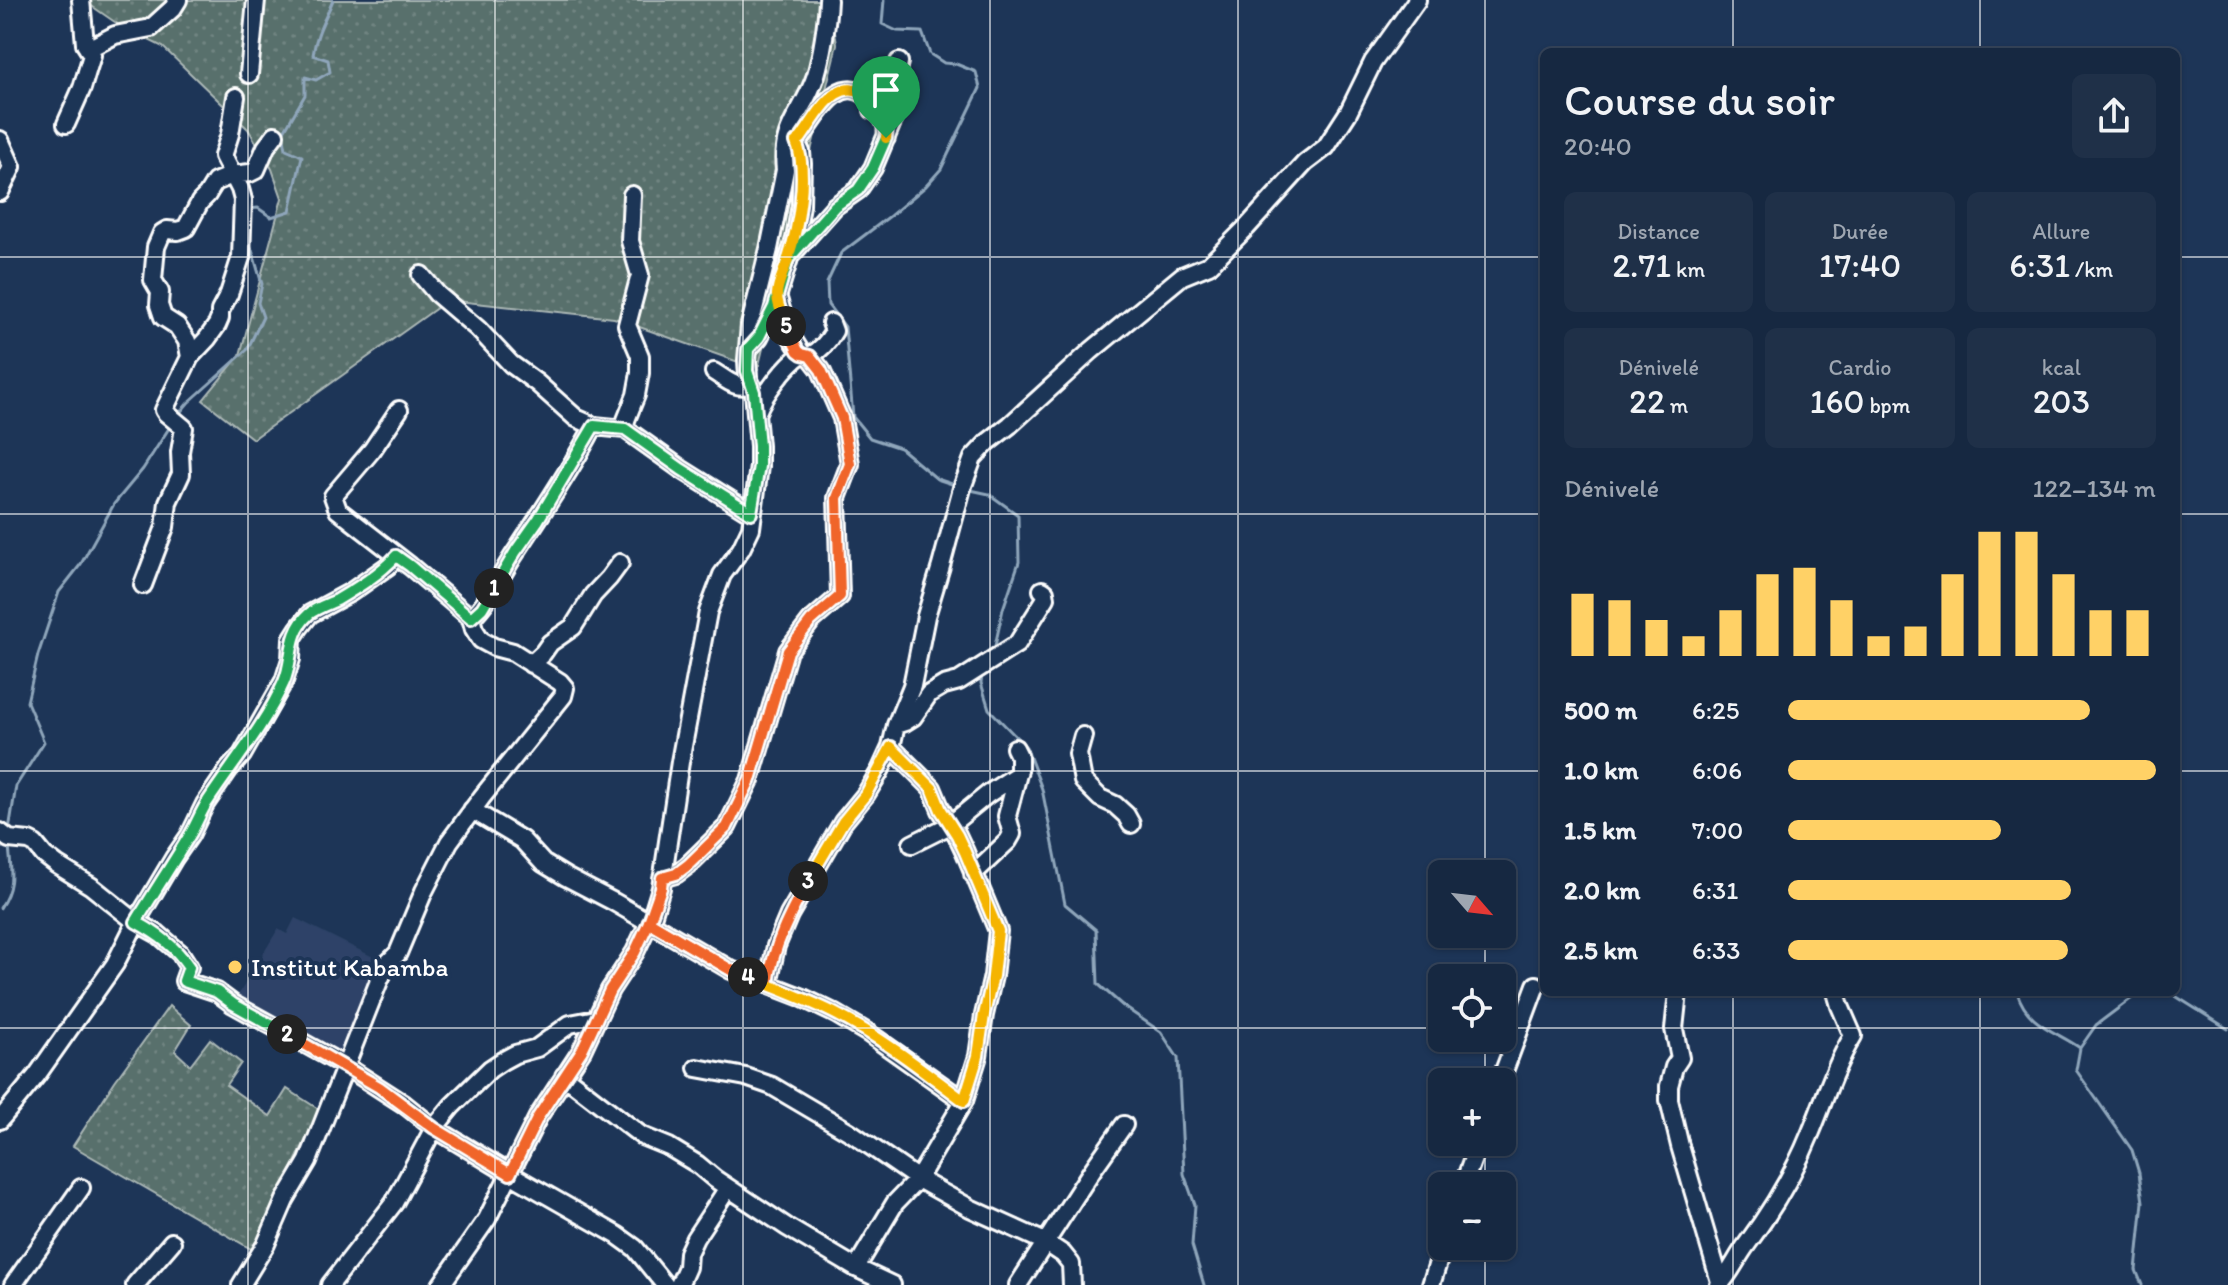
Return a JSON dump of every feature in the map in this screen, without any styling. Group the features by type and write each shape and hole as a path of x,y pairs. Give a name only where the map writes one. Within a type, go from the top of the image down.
{"street":[{"path":"66,124 92,55 85,44 81,0"},
{"path":"88,49 115,35 151,28 178,0"},
{"path":"249,74 256,0"},
{"path":"447,1283 487,1219 538,1117 582,1050 610,990 635,952 661,888 708,612 722,575 748,538 751,528 759,466 756,413 747,371 750,325 785,170 817,73 828,0"},
{"path":"768,984 776,946 789,915 843,822 880,771 891,747 896,725 912,686 926,616 958,500 978,452 1091,351 1182,276 1209,265 1305,163 1326,147 1348,113 1373,62 1417,0"},
{"path":"788,259 835,206 858,190 873,168 893,120 891,99 899,62"},
{"path":"796,142 824,104 849,88 863,91 873,101 873,110 880,113 887,128 886,138"},
{"path":"785,170 785,146 791,122 810,92"},
{"path":"143,585 165,527 168,502 181,474 180,452 184,428 164,410 190,357 217,325 241,257 243,200 223,156 236,97"},
{"path":"190,357 187,341 177,326 163,317 159,305 160,292 153,280 156,247 162,233 186,228 215,182 256,170 275,135"},
{"path":"0,140 12,167 0,192"},
{"path":"748,349 769,319 795,239 801,205 802,164 796,142"},
{"path":"625,429 640,373 640,356 627,325 640,275 630,241 632,195"},
{"path":"421,275 511,364 576,418 594,426 625,429 751,513"},
{"path":"662,878 676,874 688,865 727,827 750,780 788,651 811,621 840,596 837,498 850,464 842,418 821,370 787,330 777,294"},
{"path":"756,413 764,396 790,363 818,352 830,339 834,331 831,323"},
{"path":"714,372 735,386 751,384"},
{"path":"241,1285 266,1244 285,1200 308,1161 387,964 398,953 449,842 563,696 565,688 513,652 481,640 471,618 338,510 333,496 372,450 399,410"},
{"path":"471,618 491,595 594,426"},
{"path":"0,1120 37,1075 115,964 205,804 242,755 279,691 291,659 292,639 299,628 310,614 351,592 388,566 396,556"},
{"path":"531,664 550,643 573,627 593,595 620,563"},
{"path":"896,725 913,717 929,694 959,681 1017,644 1046,598 1042,590"},
{"path":"1083,736 1078,754 1083,781 1100,798 1115,805 1131,824"},
{"path":"856,1268 895,1203 918,1179 964,1101 978,1056 998,931 965,852 932,788 891,747"},
{"path":"973,874 1012,834 1007,816 1019,770 1019,756 1015,748"},
{"path":"912,844 950,825 1017,775"},
{"path":"472,810 522,840 549,867 731,970 836,1014 964,1101"},
{"path":"0,832 9,839 35,844 44,855 91,886 136,922 158,934 180,953 189,967 184,981 217,992 345,1066 404,1104 434,1128 617,1235 635,1248 665,1285"},
{"path":"1505,1068 1536,985"},
{"path":"1678,996 1674,1029 1680,1058 1669,1086 1669,1100 1721,1285"},
{"path":"1721,1285 1770,1213 1800,1159 1843,1052 1853,1036 1837,996"},
{"path":"330,1285 403,1190 434,1128 452,1106 502,1061 537,1048 570,1024 596,1019"},
{"path":"697,1068 746,1077 772,1086 850,1132 918,1179 970,1208 1045,1242 1063,1254 1071,1264 1072,1285"},
{"path":"564,1076 642,1136 669,1147 787,1227 856,1268 892,1285"},
{"path":"1018,1285 1124,1125"},
{"path":"13,1285 81,1188"},
{"path":"679,1285 695,1238 728,1188"},
{"path":"135,1285 172,1242"},
{"path":"1431,1285 1439,1260"}],"shaded area":[{"path":"295,918 381,961 342,1055 236,999 278,929 287,934"}],"green space":[{"path":"83,0 829,0 837,44 758,369 614,318 448,300 253,439 203,400 240,355 282,198 272,169 248,129 163,47 122,27"},
{"path":"169,1006 191,1025 175,1051 190,1065 210,1039 241,1063 226,1085 270,1116 287,1089 320,1110 253,1250 73,1146"}],"waterway":[{"path":"249,209 258,208 271,217 290,211 302,156 286,149 283,133 305,95 305,77 316,80 330,72 328,60 313,55 333,0"},
{"path":"884,0 882,24 897,31 922,32 930,54 944,63 976,72 980,88 941,169 926,186 841,253 827,283 828,305 845,327 853,417 870,438 900,448 937,479 955,485"},
{"path":"178,415 247,350 263,317 258,303 262,284 249,240"},
{"path":"9,830 16,786 44,742 27,702 38,655 59,592 81,564 114,504 143,469 171,425"},
{"path":"966,489 989,494 1018,515 1019,562 1003,609 995,646 985,657"},
{"path":"982,672 981,683 989,709 1026,747 1042,789 1065,904 1096,930 1098,984 1161,1032 1178,1058 1184,1174 1195,1205 1192,1245 1204,1285"},
{"path":"0,908 10,885 9,846"},
{"path":"2019,996 2027,1012 2042,1026 2080,1048"},
{"path":"2135,996 2096,1025 2080,1048 2076,1070 2132,1150 2143,1202 2136,1270 2142,1285"},
{"path":"2175,996 2228,1029"}],"place":[{"name":"Institut Kabamba","path":"235,967"}],"route":[{"path":"886,138 873,168 858,190 835,206 804,240 788,259 769,319 748,349 747,371 754,392 759,446 751,513 625,429 594,426 491,595 471,618 396,556 388,566 351,592 310,614 299,628 292,639 291,659 284,681 242,755 205,804 190,835 136,922 158,934 180,953 189,967 184,981 217,992 345,1066 404,1104 434,1128 510,1174 538,1117 582,1050 610,990 635,952 649,922 659,927 731,970 768,984 776,946 789,915 843,822 880,771 891,747 932,788 965,852 998,931 978,1056 964,1101 836,1014 731,970 649,922 662,878 676,874 688,865 727,827 750,780 788,651 811,621 840,596 837,498 850,464 842,418 821,370 810,356 798,351 787,330 777,294 795,239 801,205 802,164 796,142 824,104 849,88 863,91 873,101 873,110 880,113 887,128 886,138"}]}
